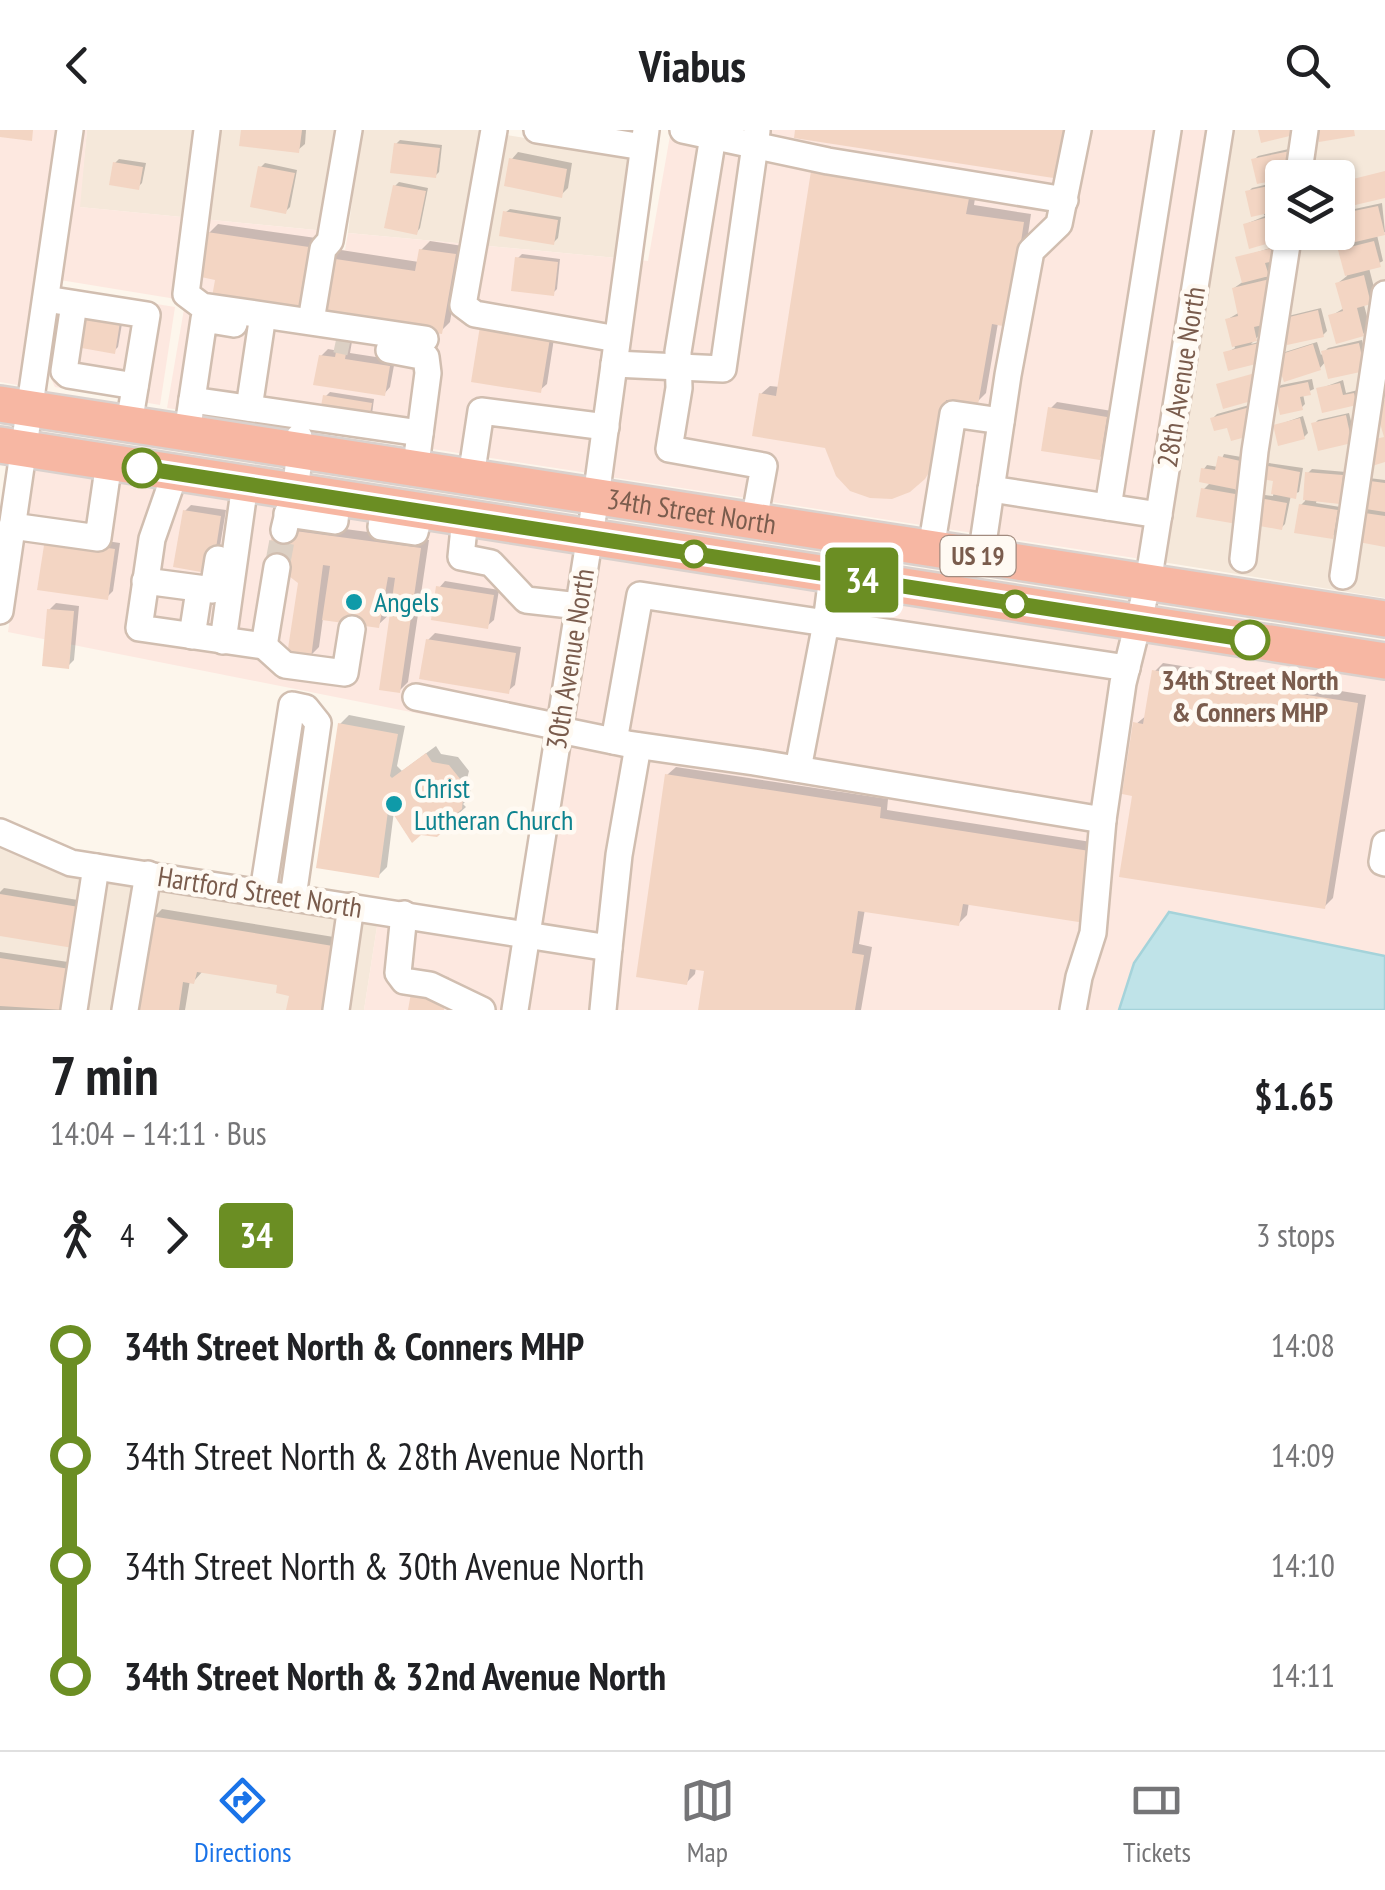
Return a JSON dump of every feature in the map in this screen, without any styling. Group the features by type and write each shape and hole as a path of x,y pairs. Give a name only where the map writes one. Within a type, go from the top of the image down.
{"highway":[{"name":"34th Street North","path":"15,406 129,424 190,416 300,451 1385,619"},
{"name":"34th Street North","path":"12,447 174,473 288,512 337,498 1385,661"}],"street":[{"path":"0,611 12,526 15,406 46,299 70,130"},
{"path":"207,130 186,294 202,306 426,339"},
{"path":"312,321 322,249 330,241 349,130"},
{"path":"494,130 463,306 475,314 678,370 723,369 756,137"},
{"path":"537,130 644,138"},
{"path":"683,130 756,137 828,161 1065,200"},
{"path":"981,557 1031,252 1059,224 1078,130"},
{"path":"1108,507 1168,130"},
{"name":"28th Avenue North","path":"1074,1010 1079,977 1094,933 1102,820 1127,668 1148,583 1220,130"},
{"path":"1301,160 1305,130"},
{"path":"713,133 678,352 669,449 764,466 754,522"},
{"name":"30th Avenue North","path":"515,1010 596,497 644,138"},
{"path":"1243,559 1255,451 1286,250"},
{"path":"1342,576 1385,294"},
{"path":"46,299 147,315 129,424"},
{"path":"74,304 64,371 68,375 136,386"},
{"path":"408,431 342,413 296,414 248,408 190,416 204,320 426,357 428,373 408,431 414,468"},
{"path":"248,408 261,328"},
{"path":"471,477 480,411 606,427"},
{"path":"300,451 342,413"},
{"path":"288,512 300,451 296,414"},
{"path":"931,549 952,414 1001,421"},
{"path":"12,526 98,538 108,462"},
{"path":"174,473 152,538 139,628 264,646 285,665 344,673 352,629"},
{"path":"991,489 1159,514"},
{"path":"146,581 213,590 222,532 243,497"},
{"path":"223,641 243,497"},
{"path":"465,518 460,557 492,563 526,600 578,606"},
{"path":"264,646 276,567"},
{"path":"798,769 832,576"},
{"path":"603,1010 640,595 1127,668"},
{"path":"192,636 198,597"},
{"path":"416,697 626,744 1102,820"},
{"path":"262,892 292,705 306,708 318,724 293,897"},
{"name":"Hartford Street North","path":"0,832 71,862 609,948"},
{"path":"1385,844 1385,863"},
{"path":"74,1010 96,866"},
{"path":"125,1010 148,874"},
{"path":"336,1010 351,906"},
{"path":"404,914 398,972 404,981 430,985 482,1010"}],"shaded area":[{"path":"0,130 59,130 23,386 0,382"},
{"path":"81,130 87,130 80,207 326,231 325,247 345,250 348,233 617,258 588,473 167,408 184,309 176,299 60,280"},
{"path":"87,130 339,130 326,231 79,207"},
{"path":"361,130 476,130 631,155 617,258 348,233"},
{"path":"671,130 1209,130 1141,559 610,477 639,260 648,261"},
{"path":"1231,130 1385,130 1385,598 1162,562"},
{"path":"58,288 175,307 160,405 55,387 48,372 48,355"},
{"path":"33,460 577,546 547,739 8,632"},
{"path":"598,549 1385,671 1385,956 1336,947 1134,963 1119,1010 526,1010"},
{"path":"0,842 378,920 364,1010 0,1010"},
{"path":"378,920 514,941 504,1010 364,1010"}],"water":[{"path":"1169,912 1385,956 1385,1010 1119,1010 1134,963"}],"building":[{"path":"0,130 33,130 32,141 0,137"},
{"path":"241,130 302,130 299,153 239,146"},
{"path":"795,130 1067,130 1060,179 794,138"},
{"path":"1258,130 1297,130 1298,134 1261,143"},
{"path":"1317,130 1354,130 1355,136 1319,142"},
{"path":"394,143 440,148 436,178 390,173"},
{"path":"1290,151 1289,160 1265,160 1265,182 1257,184 1251,159"},
{"path":"509,158 567,169 562,198 504,186"},
{"path":"113,162 143,167 139,190 109,185"},
{"path":"258,166 295,173 286,214 250,207"},
{"path":"811,171 970,193 966,214 1024,222 1008,327 992,324 978,405 946,400 936,461 925,479 910,492 892,499 870,498 850,491 836,476 825,448 752,436 759,393 776,396"},
{"path":"1385,171 1385,198 1355,205 1355,178"},
{"path":"393,185 426,191 417,235 384,228"},
{"path":"1265,187 1265,214 1251,217 1245,191"},
{"path":"1378,206 1385,235 1355,242 1355,211"},
{"path":"503,211 558,220 554,245 499,236"},
{"path":"1265,218 1265,244 1249,249 1243,224"},
{"path":"207,232 309,247 301,292 308,293 305,308 212,297 215,280 201,277"},
{"path":"1374,241 1381,267 1345,276 1338,250 1355,250 1355,246"},
{"path":"419,249 456,254 442,334 324,316 329,258 415,271"},
{"path":"1277,250 1279,260 1265,263 1269,276 1242,283 1235,257"},
{"path":"515,257 558,262 554,296 511,291"},
{"path":"1364,275 1371,304 1357,308 1364,336 1336,344 1328,315 1343,311 1335,283"},
{"path":"1270,279 1276,307 1263,310 1267,324 1254,327 1257,341 1232,347 1225,319 1238,316 1232,288"},
{"path":"1318,310 1324,337 1287,345 1281,319"},
{"path":"81,315 120,322 115,354 76,347"},
{"path":"480,326 550,338 541,393 471,382"},
{"path":"338,341 348,342 345,359 390,366 385,396 313,385 319,355 335,357"},
{"path":"1259,343 1264,362 1228,371 1223,352"},
{"path":"1359,343 1365,371 1328,379 1321,351"},
{"path":"1313,344 1321,370 1284,382 1275,356"},
{"path":"1255,373 1262,398 1223,409 1216,384"},
{"path":"1308,382 1311,395 1300,397 1303,410 1280,415 1274,389"},
{"path":"1340,383 1343,395 1354,393 1357,405 1322,413 1316,388"},
{"path":"323,395 372,403 369,420 320,412"},
{"path":"1385,400 1385,462 1372,466 1366,441 1384,437 1374,403"},
{"path":"1048,407 1107,417 1100,460 1041,451"},
{"path":"1250,407 1257,434 1231,441 1227,428 1214,431 1210,418"},
{"path":"1346,415 1352,443 1318,451 1311,423"},
{"path":"1300,418 1305,439 1278,446 1273,425"},
{"path":"1218,456 1245,462 1239,490 1199,482 1201,468 1215,470"},
{"path":"1263,465 1300,472 1296,499 1271,494 1273,481 1261,479"},
{"path":"1305,472 1343,475 1340,504 1303,500"},
{"path":"1363,480 1385,483 1385,512 1359,508"},
{"path":"1201,488 1241,495 1237,524 1196,517"},
{"path":"1259,498 1287,503 1282,530 1254,525"},
{"path":"1299,504 1338,510 1333,539 1294,533"},
{"path":"183,510 221,516 212,574 173,567"},
{"path":"1358,512 1385,516 1385,547 1353,541"},
{"name":"Angels","path":"273,528 421,548 400,693 379,690 395,578 388,577 379,628 322,620 330,566 323,565 311,658 287,655 298,583 268,560"},
{"path":"45,539 115,549 108,600 37,590"},
{"path":"436,586 494,595 488,629 431,620"},
{"path":"47,609 74,611 69,669 42,666"},
{"path":"426,639 516,653 509,694 419,679"},
{"path":"1152,670 1358,703 1325,909 1119,877 1132,796 1122,794 1133,722 1143,724"},
{"name":"Christ Lutheran Church","path":"338,723 398,734 392,778 426,753 432,762 449,765 461,780 462,809 456,814 459,817 437,837 421,835 412,843 388,811 379,878 316,868"},
{"path":"665,774 881,807 880,818 1096,852 1085,923 963,904 959,926 858,911 852,953 864,955 855,1010 698,1010 704,971 690,969 687,985 636,977"},
{"path":"0,894 79,907 73,948 0,936"},
{"path":"151,916 339,947 329,1010 286,1010 289,996 276,993 277,985 197,972 194,984 183,982 179,1010 136,1010"},
{"path":"0,958 70,969 64,1010 0,1006"},
{"path":"439,975 449,977 444,1010 408,1010 411,993 435,997"}],"tunnel":[{"path":"336,340 350,343"},
{"path":"277,567 284,530"}],"bus line":[{"name":"34","path":"142,468 1250,640"}],"place":[{"name":"Angels","path":"354,602"},
{"name":"34th Street North & Conners MHP","path":"1250,640"},
{"name":"Christ Lutheran Church","path":"394,804"}]}
